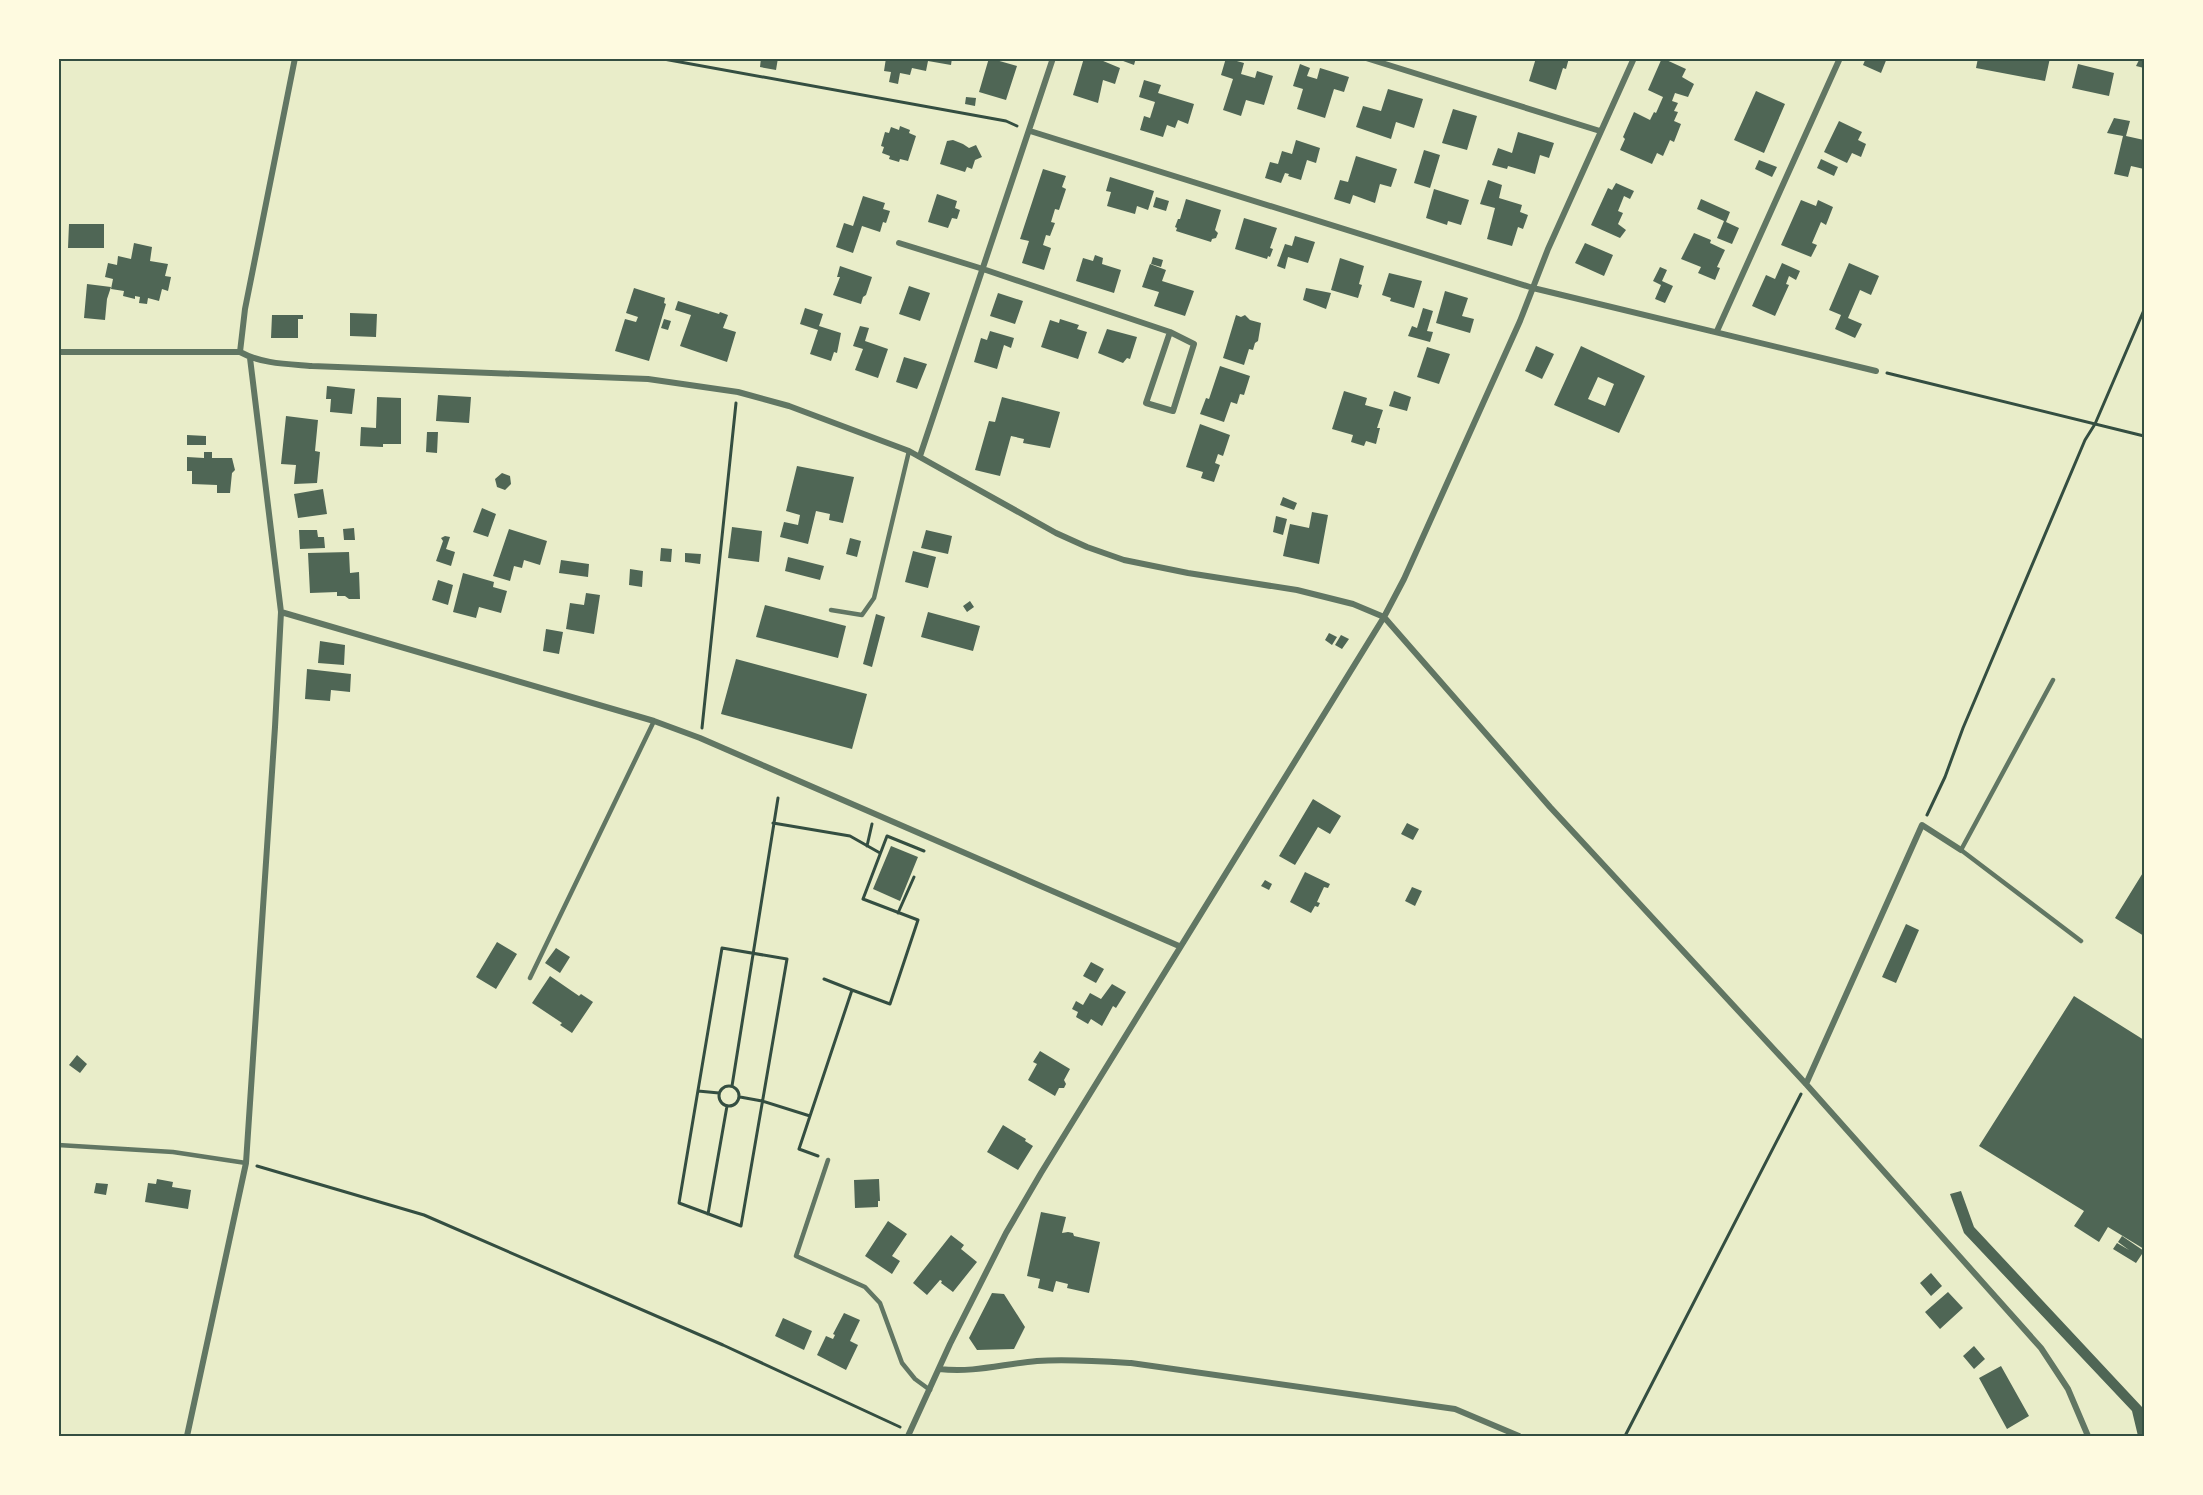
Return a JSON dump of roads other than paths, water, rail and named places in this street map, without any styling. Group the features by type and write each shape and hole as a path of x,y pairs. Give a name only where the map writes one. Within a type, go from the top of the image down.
{"street":[{"path":"240,352 245,309 295,58"},
{"path":"920,456 1053,58"},
{"path":"1366,58 1600,131"},
{"path":"909,1434 950,1344 1006,1233 1179,946 1384,617 1404,579 1520,321 1548,249 1634,58"},
{"path":"1717,331 1840,58"},
{"path":"1030,131 1533,288 1876,371"},
{"path":"899,243 984,269 1170,332 1194,344 1173,411 1146,403 1170,332"},
{"path":"58,352 240,352 250,358 274,363 648,379 738,392 789,406 909,451 1056,533 1124,560 1188,573 1297,590 1353,604 1384,617 1550,807 1806,1084 2042,1348 2068,1389 2088,1437"},
{"path":"187,1437 246,1163 281,612 250,358"},
{"path":"281,612 654,721 700,738 1179,946"},
{"path":"1806,1084 1922,825 1961,850"},
{"path":"939,1369 964,1371 1037,1361 1083,1360 1131,1363 1455,1409 1518,1437"}],"lane":[{"path":"831,610 862,615 874,598 909,451"},
{"path":"2053,680 1961,850 2081,941"},
{"path":"530,978 654,721"},
{"path":"58,1145 173,1152 246,1163"},
{"path":"828,1160 796,1256 865,1287 880,1304 902,1363 915,1379 930,1390"}]}
